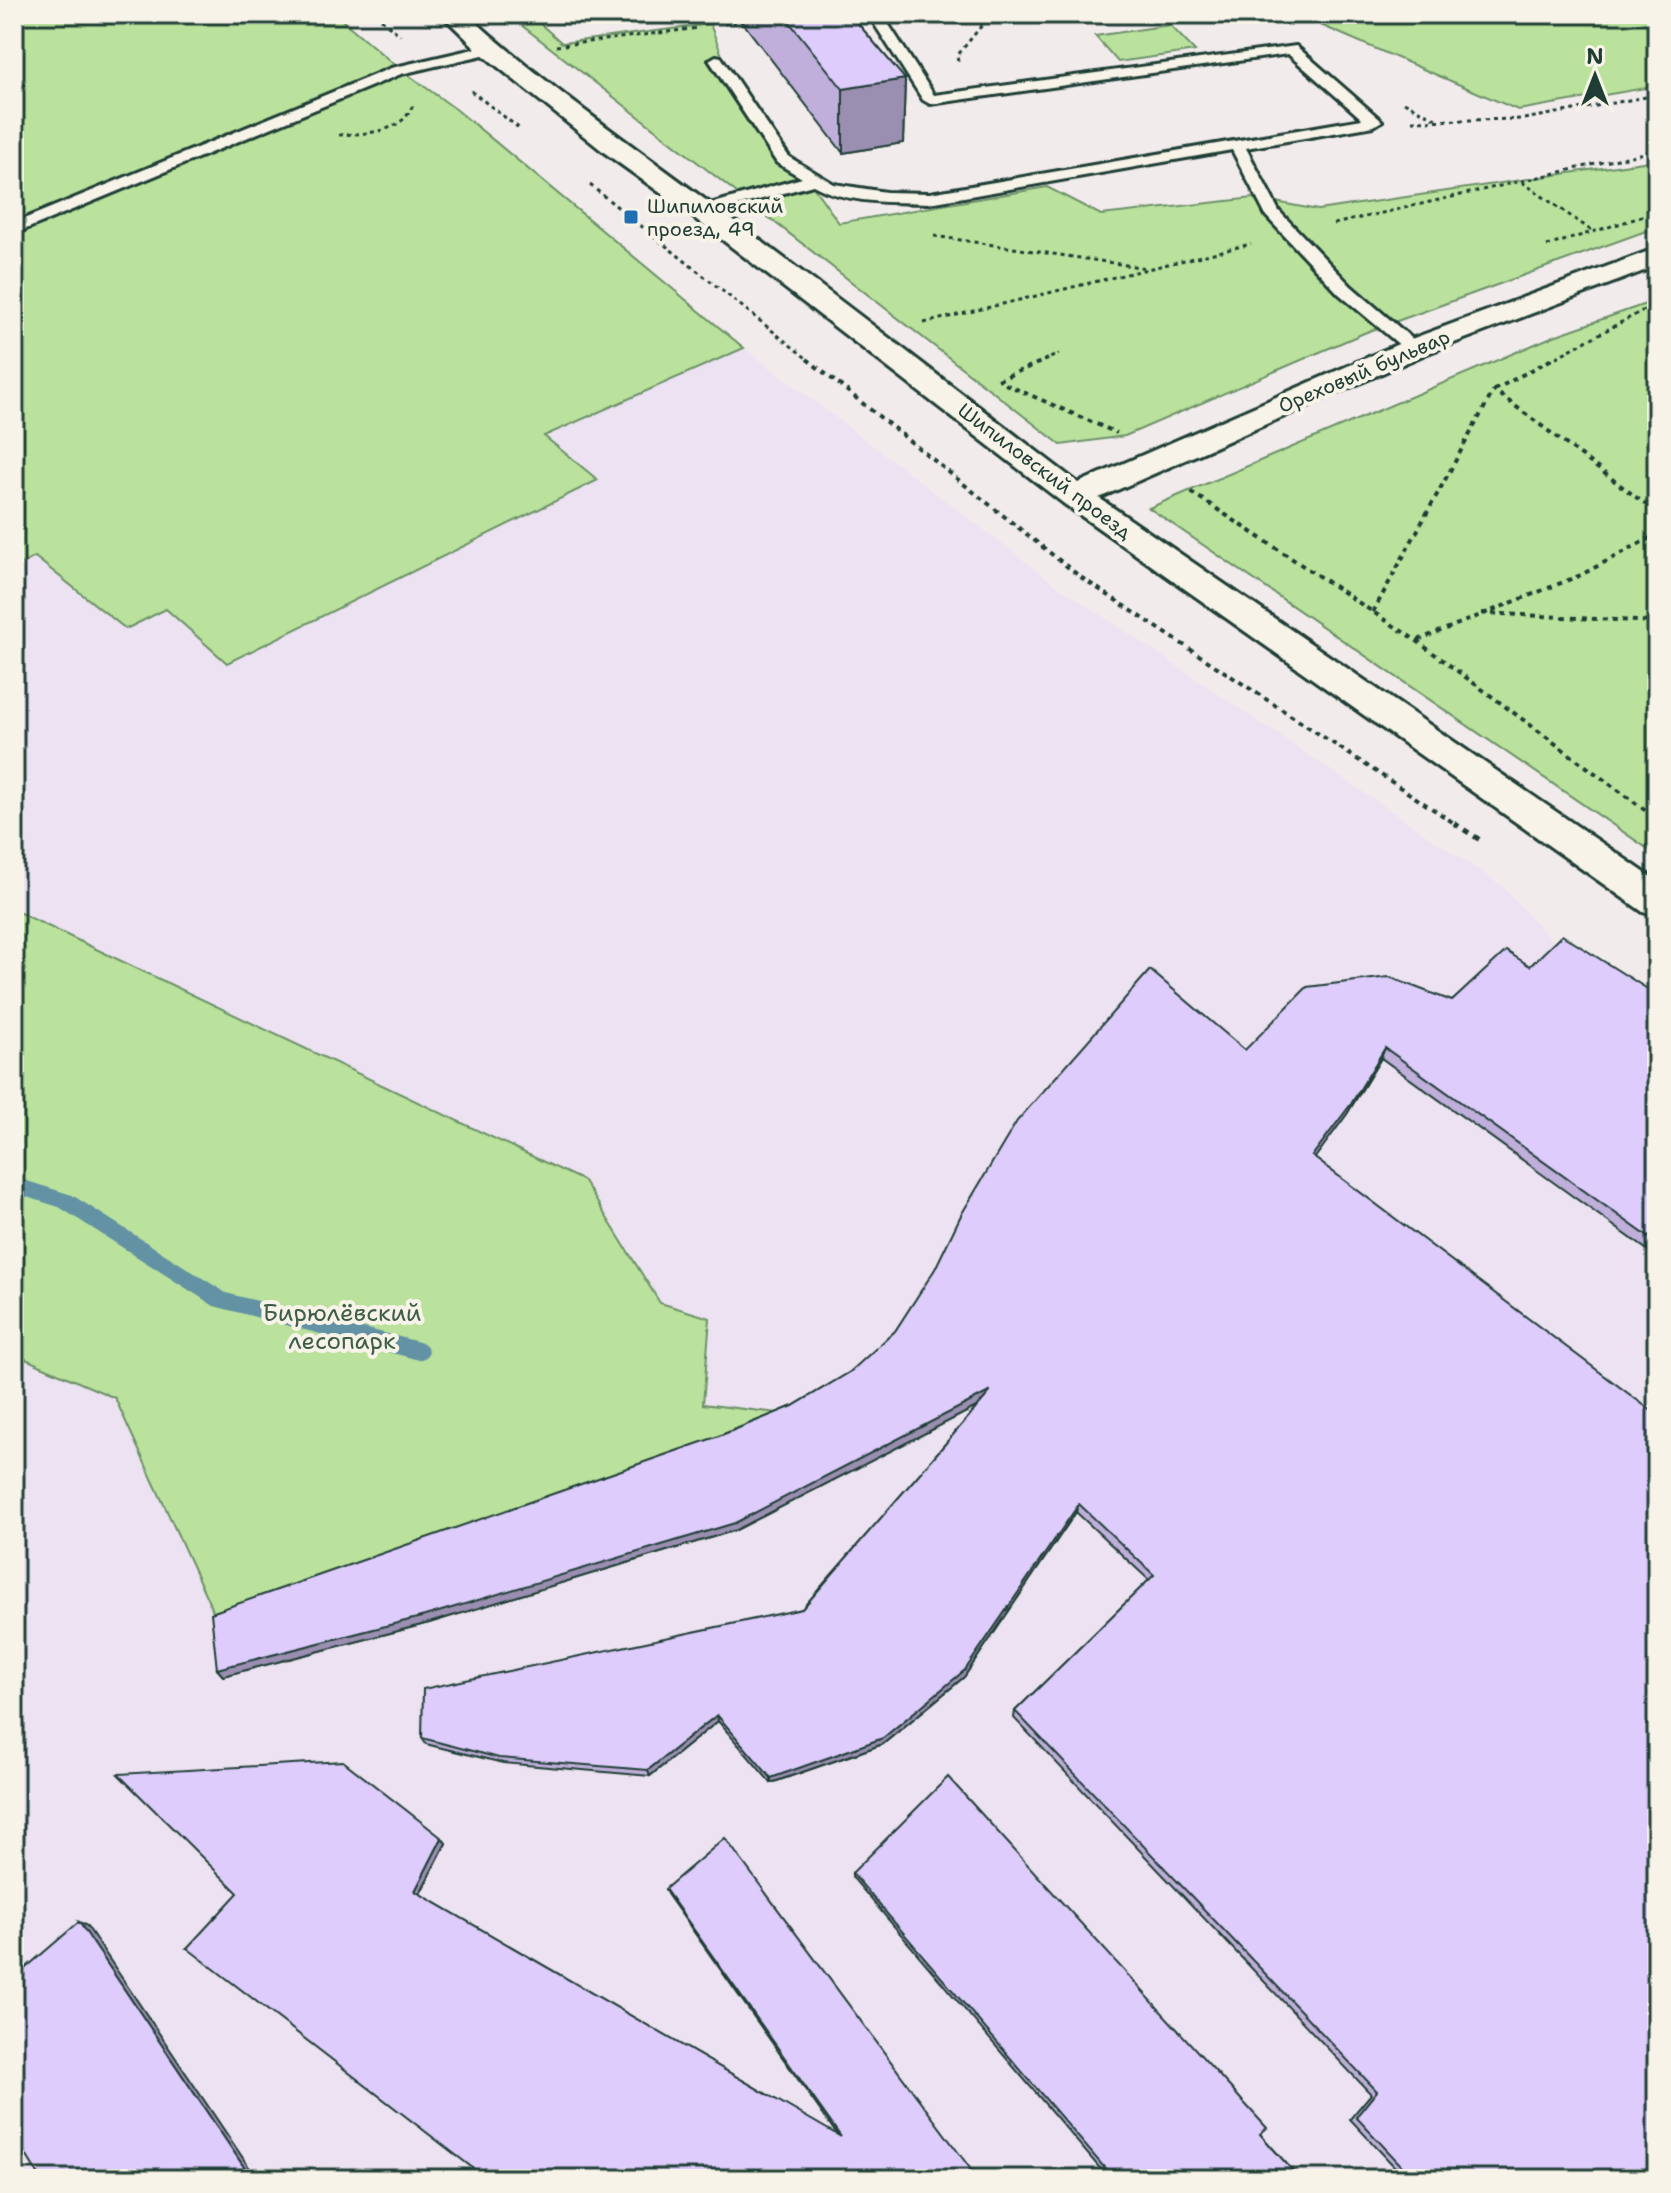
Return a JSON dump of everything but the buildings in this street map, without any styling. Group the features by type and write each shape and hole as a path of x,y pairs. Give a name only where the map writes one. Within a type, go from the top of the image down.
{"main road":[{"name":"Шипиловский проезд","path":"453,14 491,49 614,147 1075,496 1657,901"},
{"name":"Ореховый бульвар","path":"1075,496 1414,348 1657,256"}],"lane":[{"path":"875,14 930,100 1291,49 1374,121"},
{"path":"14,229 396,71 491,49"},
{"path":"716,60 783,160 830,188 886,197 930,198 1374,121"},
{"path":"1238,147 1272,213 1345,290 1414,348"},
{"path":"702,211 813,180"}],"path":[{"path":"958,14 983,24"},
{"path":"968,95 957,56 991,14"},
{"path":"718,25 747,21"},
{"path":"556,46 703,27"},
{"path":"1374,121 1524,119 1657,95"},
{"path":"1522,181 1593,232"},
{"path":"1547,246 1657,212"},
{"path":"930,236 1151,269"},
{"path":"1373,612 1494,390 1657,303"},
{"path":"998,380 1059,354"},
{"path":"1494,390 1657,513"},
{"path":"1190,491 1417,641 1657,819"},
{"path":"1417,641 1479,613 1581,575 1657,534"},
{"path":"1479,613 1657,622"}],"shaded area":[{"path":"744,348 1055,584 1502,886 1557,946 1657,1009 1657,2179 14,2179 14,1354 115,1398 217,1620 791,1414 702,1405 660,1304 584,1181 14,910 14,568 35,557 126,628 166,609 598,481 543,436"}],"green space":[{"path":"14,14 335,14 396,66 457,110 744,348 544,436 598,480 227,663 166,609 126,629 35,557 14,568"},
{"path":"507,14 529,14 562,43 710,24 725,63 839,223 1047,187 1101,215 1254,198 1318,210 1657,160 1657,227 1364,333 1125,436 1061,445"},
{"path":"1295,14 1657,14 1657,86 1518,110"},
{"path":"1170,25 1195,51 1118,62 1095,36"},
{"path":"1657,300 1657,855 1149,508 1554,336"},
{"name":"Бирюлёвский лесопарк","path":"14,910 584,1181 660,1303 710,1318 703,1404 794,1415 217,1620 115,1398 14,1354"}],"waterway":[{"path":"14,1185 65,1201 221,1300 419,1351"}],"place":[{"name":"Шипиловский проезд, 49","path":"631,217"}]}
